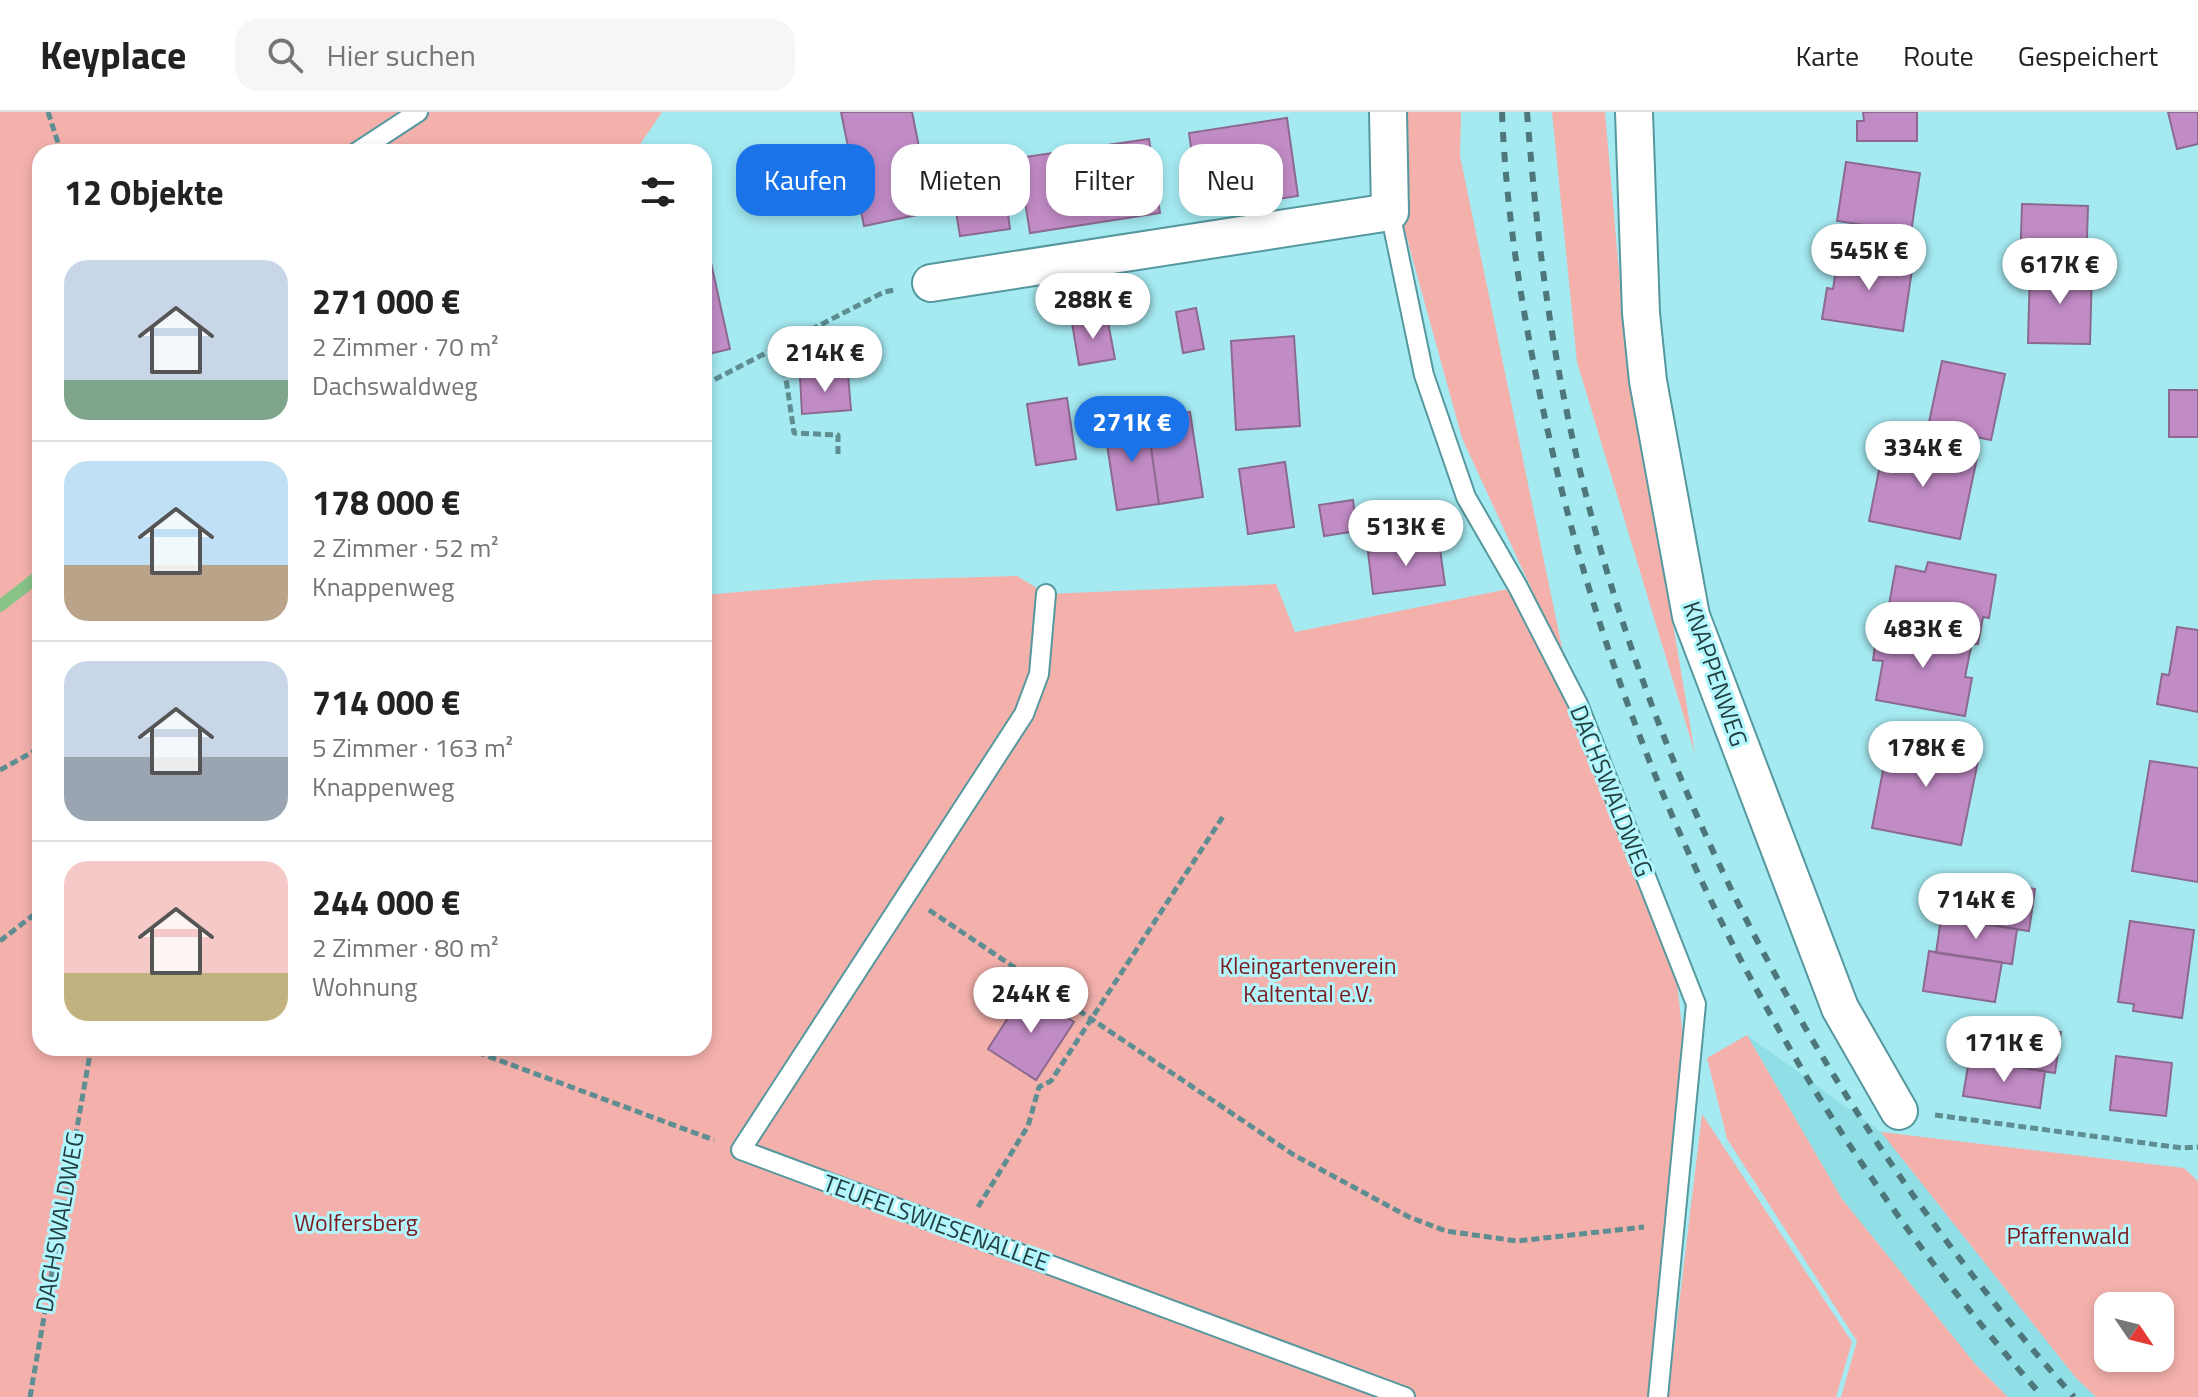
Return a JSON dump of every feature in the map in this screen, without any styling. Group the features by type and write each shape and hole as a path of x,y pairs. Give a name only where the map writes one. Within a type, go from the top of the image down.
{"street":[{"name":"DACHSWALDWEG","path":"1388,112 1390,212"},
{"name":"KNAPPENWEG","path":"1634,112 1641,313 1648,381 1691,616 1840,1008 1899,1111"},
{"path":"931,283 1390,212"}],"lane":[{"path":"369,144 418,112"},
{"name":"DACHSWALDWEG","path":"1390,212 1424,375 1466,497 1518,587 1578,704 1696,1004 1658,1397"},
{"path":"741,1150 1024,714 1039,674 1046,594"},
{"name":"TEUFELSWIESENALLEE","path":"741,1150 1405,1397"}],"path":[{"path":"48,112 58,144"},
{"path":"712,381 884,292 931,283"},
{"path":"781,345 794,433 838,435 838,457"},
{"path":"0,770 32,752"},
{"path":"963,1233 1028,1126 1039,1087 1051,1081 1224,815"},
{"path":"906,895 1294,1155 1409,1217 1446,1231 1517,1241 1677,1224"},
{"path":"0,941 32,916"},
{"name":"DACHSWALDWEG","path":"30,1397 90,1056"},
{"path":"488,1056 741,1150"},
{"path":"1899,1111 2182,1148 2198,1147"}],"shaded area":[{"path":"1747,1035 1881,1132 2076,1378 2096,1397 2008,1397 1976,1365 1842,1199"}],"green space":[{"path":"0,112 662,112 640,144 32,144 32,1056 712,1056 712,594 876,580 1017,576 1047,594 1276,584 1295,632 1518,587 1578,704 1676,974 1683,1036 1649,1397 0,1397"},
{"path":"1398,112 1461,112 1460,156 1565,662 1462,438 1398,206"},
{"path":"1552,112 1605,112 1625,340 1695,754 1577,362"},
{"path":"1747,1035 1842,1199 1976,1365 2008,1397 1841,1397 1857,1341 1727,1139 1707,1058"},
{"path":"1702,1114 1852,1342 1836,1397 1668,1397"},
{"name":"Pfaffenwald","path":"1881,1132 2184,1168 2198,1181 2198,1397 2096,1397 2076,1378"}],"building":[{"path":"841,112 912,112 918,144 891,144 891,216 913,216 864,226 862,216 875,216 875,144 847,144"},
{"path":"1863,112 1917,112 1917,141 1857,141 1857,121 1864,121"},
{"path":"2168,112 2198,112 2198,144 2177,149"},
{"path":"1287,118 1298,196 1283,198 1283,144 1191,144 1189,133"},
{"path":"1149,139 1150,144 1115,144"},
{"path":"1046,154 1046,216 1140,216 1030,233 1027,216 1030,216 1030,156"},
{"path":"1846,162 1920,173 1911,232 1837,221"},
{"path":"2022,204 2088,206 2086,269 2020,268"},
{"path":"957,216 1008,216 1010,229 960,236"},
{"path":"1839,252 1913,263 1903,331 1822,319 1827,288 1833,289"},
{"path":"712,267 730,349 712,353"},
{"path":"2030,267 2092,269 2090,344 2028,343"},
{"path":"1196,308 1204,349 1183,353 1176,312"},
{"path":"1107,317 1115,359 1079,365 1072,323"},
{"path":"1294,336 1300,426 1236,430 1231,341"},
{"path":"1942,361 2005,374 1991,440 1928,427"},
{"path":"848,374 851,410 802,414 800,377"},
{"path":"2169,390 2198,390 2198,437 2169,437"},
{"path":"1067,398 1076,459 1036,465 1027,404"},
{"path":"1190,412 1203,497 1159,504 1147,419"},
{"path":"1147,419 1159,504 1117,510 1104,425"},
{"path":"1885,440 1977,458 1960,539 1869,521"},
{"path":"1285,462 1294,527 1248,534 1239,469"},
{"path":"1353,500 1357,531 1324,536 1319,505"},
{"path":"1439,542 1445,585 1373,594 1368,552"},
{"path":"1928,562 1996,575 1989,618 1983,617 1978,644 1885,627 1896,566 1925,572"},
{"path":"1878,625 1972,642 1965,677 1972,678 1965,716 1876,700 1883,661 1873,660"},
{"path":"2177,627 2198,630 2198,712 2157,704 2162,674 2169,675"},
{"path":"1890,734 1980,751 1961,845 1872,828"},
{"path":"2150,761 2198,768 2198,882 2132,871"},
{"path":"1959,877 2035,889 2029,931 1952,919"},
{"path":"1941,918 2017,929 2012,964 1936,953"},
{"path":"2130,921 2194,930 2182,1018 2133,1011 2134,1004 2118,1002"},
{"path":"1929,951 2002,962 1995,1002 1923,991"},
{"path":"1026,990 1074,1022 1036,1080 988,1049"},
{"path":"1990,1021 2061,1032 2055,1073 1984,1062"},
{"path":"2116,1056 2172,1063 2166,1116 2110,1110"},
{"path":"1969,1060 2045,1071 2040,1108 1963,1096"}],"waterway":[{"path":"0,606 32,581"}],"railway":[{"path":"1502,112 1516,261 1543,409 1576,545 1618,678 1669,809 1728,935 1795,1058 1870,1176 1953,1289 2043,1397"},
{"path":"1527,112 1537,222 1552,332 1582,480 1623,624 1675,765 1737,902 1809,1034 1889,1160 1978,1282 2074,1397"}],"park label":[{"name":"Kleingartenverein Kaltental e.V.","path":"1308,980"},
{"name":"Wolfersberg","path":"356,1223"}]}
